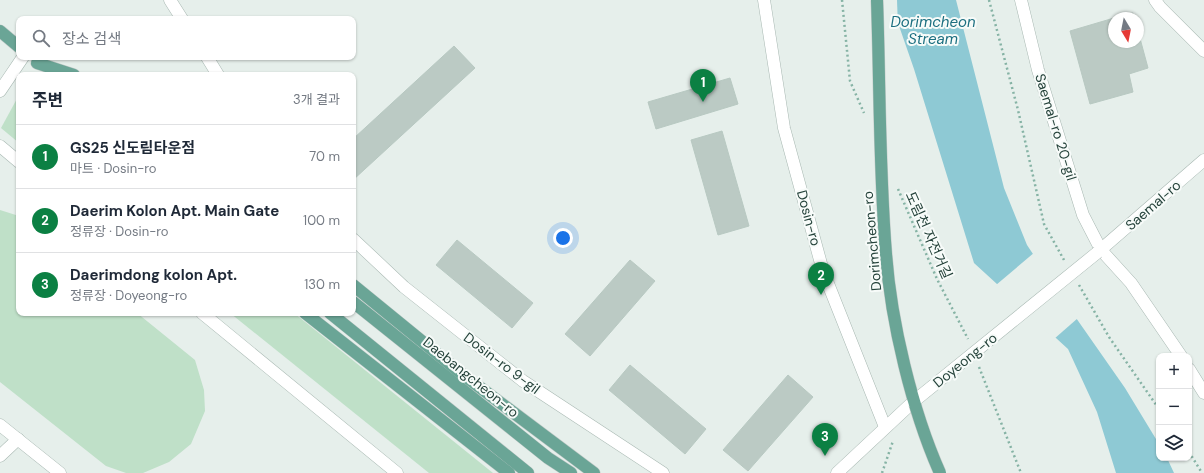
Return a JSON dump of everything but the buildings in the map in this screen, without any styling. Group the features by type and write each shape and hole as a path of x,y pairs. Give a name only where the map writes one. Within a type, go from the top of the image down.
{"main road":[{"name":"Dorimcheon-ro","path":"877,0 886,255 900,347 920,419 940,473"},
{"path":"0,31 16,44"},
{"path":"33,60 41,72"},
{"path":"33,60 48,72"},
{"path":"33,60 66,72"},
{"path":"356,287 462,374 594,473"},
{"name":"Daebangcheon-ro","path":"356,304 548,458 571,473"},
{"path":"309,316 509,473"},
{"path":"334,316 528,473"}],"street":[{"path":"170,0 180,16"},
{"name":"Dosin-ro","path":"764,0 784,128 823,271 885,427"},
{"name":"Saemal-ro 20-gil","path":"1021,0 1038,70 1083,215 1100,251"},
{"path":"1155,0 1160,7 1204,51"},
{"path":"0,91 21,60"},
{"path":"209,60 216,72"},
{"path":"0,146 16,159"},
{"name":"Saemal-ro","path":"1100,251 1204,160"},
{"name":"Dosin-ro 9-gil","path":"356,242 404,287 523,381 662,473"},
{"path":"1100,251 1131,283 1179,353"},
{"name":"Doyeong-ro","path":"837,473 913,402 1100,251"},
{"path":"206,316 397,473"},
{"path":"1192,374 1204,393"},
{"path":"0,425 60,473"},
{"path":"0,456 18,439"}],"path":[{"path":"842,0 850,81 866,118"},
{"path":"989,0 1018,110 1044,224 1067,264"},
{"name":"도림천 자전거길","path":"895,183 937,279 970,344"},
{"path":"1078,284 1109,337 1156,405"},
{"path":"978,365 1021,473"},
{"path":"1192,458 1202,473"}],"green space":[{"path":"16,100 16,140 1,128"},
{"path":"0,210 16,215 16,316 141,316 195,360 204,390 205,411 191,444 169,462 143,473 126,473 106,466 0,382"},
{"path":"234,316 298,316 493,473 429,473"}],"water":[{"name":"Dorimcheon Stream","path":"890,0 956,0 1004,188 1027,245 1125,388 1156,439 1156,461 1168,461 1174,473 1116,473 1097,412 1068,349 974,263 914,69"}],"pier":[{"path":"897,0 898,28 888,1"},
{"path":"1035,252 1078,318 1054,339 996,285"}],"place":[{"name":"GS25 신도림타운점","path":"703,102"},
{"name":"Daerim Kolon Apt. Main Gate","path":"821,295"},
{"name":"Daerimdong kolon Apt.","path":"825,456"}]}
